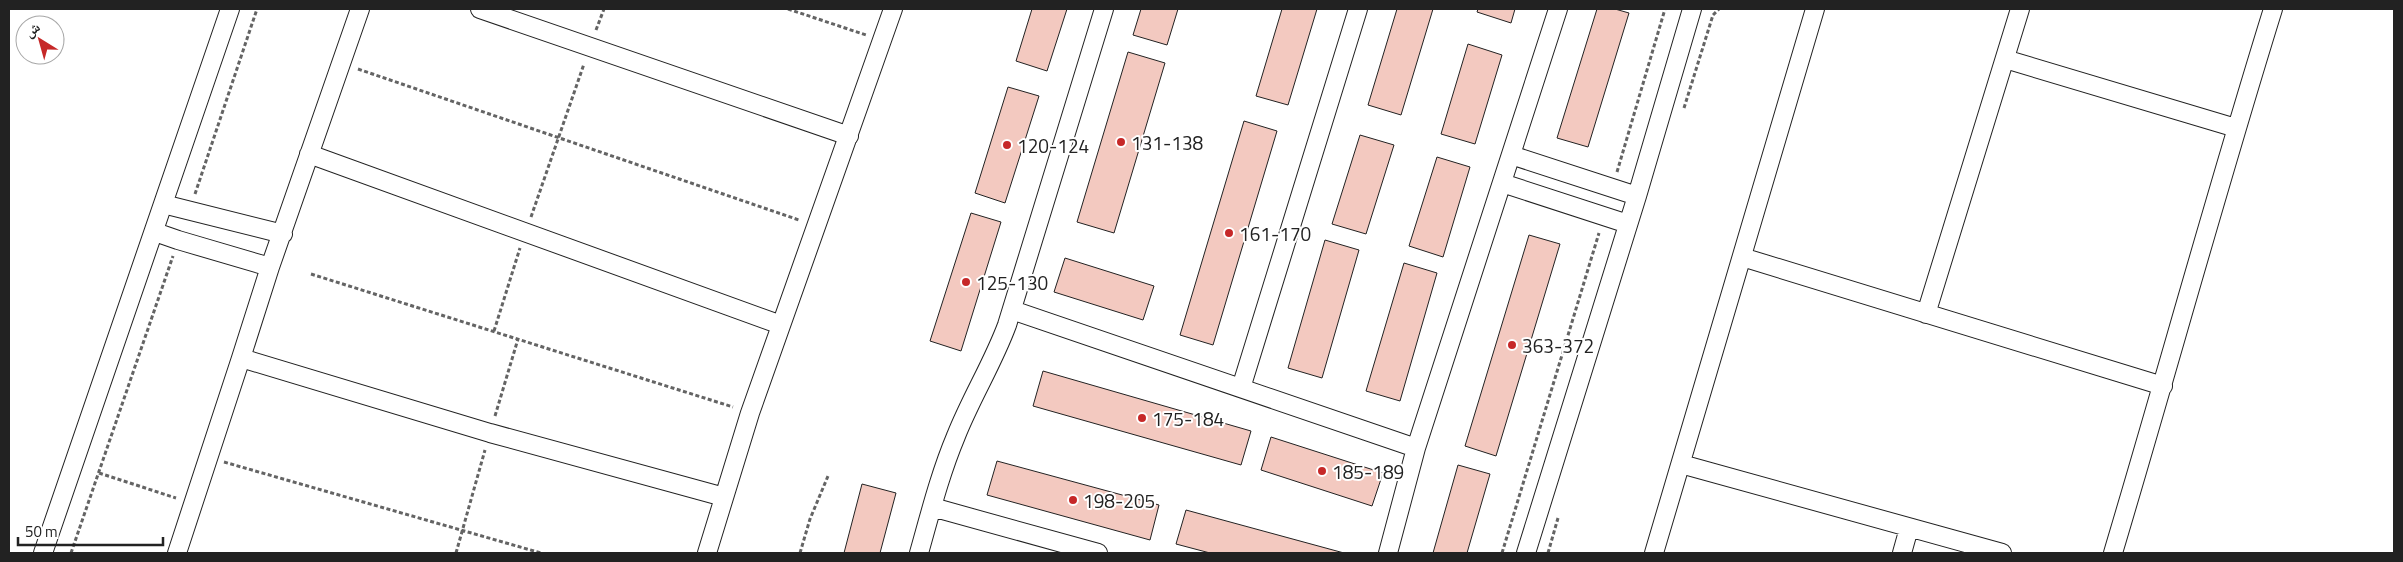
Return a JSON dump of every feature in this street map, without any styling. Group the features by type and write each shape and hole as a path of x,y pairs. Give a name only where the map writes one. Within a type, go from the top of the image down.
{"street":[{"path":"43,553 230,9"},
{"path":"180,553 193,504 270,267 360,9"},
{"path":"480,9 849,136"},
{"path":"707,553 750,413 893,9"},
{"path":"919,553 932,506 956,435 990,368 1012,310 1104,9"},
{"path":"1241,388 1358,9"},
{"path":"1388,553 1416,448 1558,9"},
{"path":"1526,553 1637,196 1692,9"},
{"path":"1926,314 2020,9"},
{"path":"2113,553 2163,386 2236,128 2273,9"},
{"path":"1654,553 1742,257 1811,10"},
{"path":"2005,59 2236,128"},
{"path":"309,154 781,325"},
{"path":"1511,155 1637,196"},
{"path":"1502,183 1628,224"},
{"path":"163,204 283,234"},
{"path":"154,232 270,267"},
{"path":"1742,257 2163,386"},
{"path":"1012,310 1416,448"},
{"path":"241,358 490,433 724,497"},
{"path":"1681,464 2002,553"},
{"path":"932,506 1098,553"},
{"path":"1902,553 1909,528"}],"path":[{"path":"190,210 257,9"},
{"path":"494,331 604,9"},
{"path":"788,9 881,40"},
{"path":"1612,188 1665,9"},
{"path":"341,63 817,226"},
{"path":"1502,553 1604,216"},
{"path":"71,553 178,240"},
{"path":"311,274 750,413"},
{"path":"209,458 541,553"},
{"path":"99,473 193,504"},
{"path":"800,553 810,519 828,476"}],"building":[{"path":"1032,9 1067,9 1047,71 1016,61"},
{"path":"1141,9 1178,9 1167,45 1133,35"},
{"path":"1282,9 1317,9 1288,105 1256,96"},
{"path":"1397,9 1433,9 1401,115 1368,105"},
{"path":"1478,9 1515,9 1511,23 1477,12"},
{"path":"1597,9 1615,9 1629,13 1588,147 1557,138"},
{"path":"1468,44 1502,55 1475,144 1441,134"},
{"name":"131-138","path":"1128,52 1165,63 1114,233 1077,222"},
{"name":"120-124","path":"1008,87 1039,96 1005,203 975,193"},
{"name":"161-170","path":"1244,121 1277,131 1213,345 1180,335"},
{"path":"1360,135 1394,145 1366,234 1332,224"},
{"path":"1437,157 1470,167 1443,257 1409,246"},
{"name":"125-130","path":"971,213 1001,222 961,351 930,341"},
{"name":"363-372","path":"1529,235 1560,244 1496,456 1465,446"},
{"path":"1325,240 1359,250 1322,378 1288,368"},
{"path":"1065,258 1154,286 1143,320 1054,292"},
{"path":"1404,263 1437,273 1400,401 1366,391"},
{"name":"175-184","path":"1043,371 1251,431 1241,465 1033,406"},
{"name":"185-189","path":"1271,437 1383,473 1372,506 1261,470"},
{"name":"198-205","path":"997,461 1159,505 1150,540 987,495"},
{"path":"1458,465 1490,474 1467,553 1433,553"},
{"path":"862,484 896,493 880,553 844,553"},
{"path":"1186,510 1344,553 1210,553 1176,544"}],"place":[{"name":"131-138","path":"1121,142"},
{"name":"120-124","path":"1007,145"},
{"name":"161-170","path":"1229,233"},
{"name":"125-130","path":"966,282"},
{"name":"363-372","path":"1512,345"},
{"name":"175-184","path":"1142,418"},
{"name":"185-189","path":"1322,471"},
{"name":"198-205","path":"1073,500"}]}
